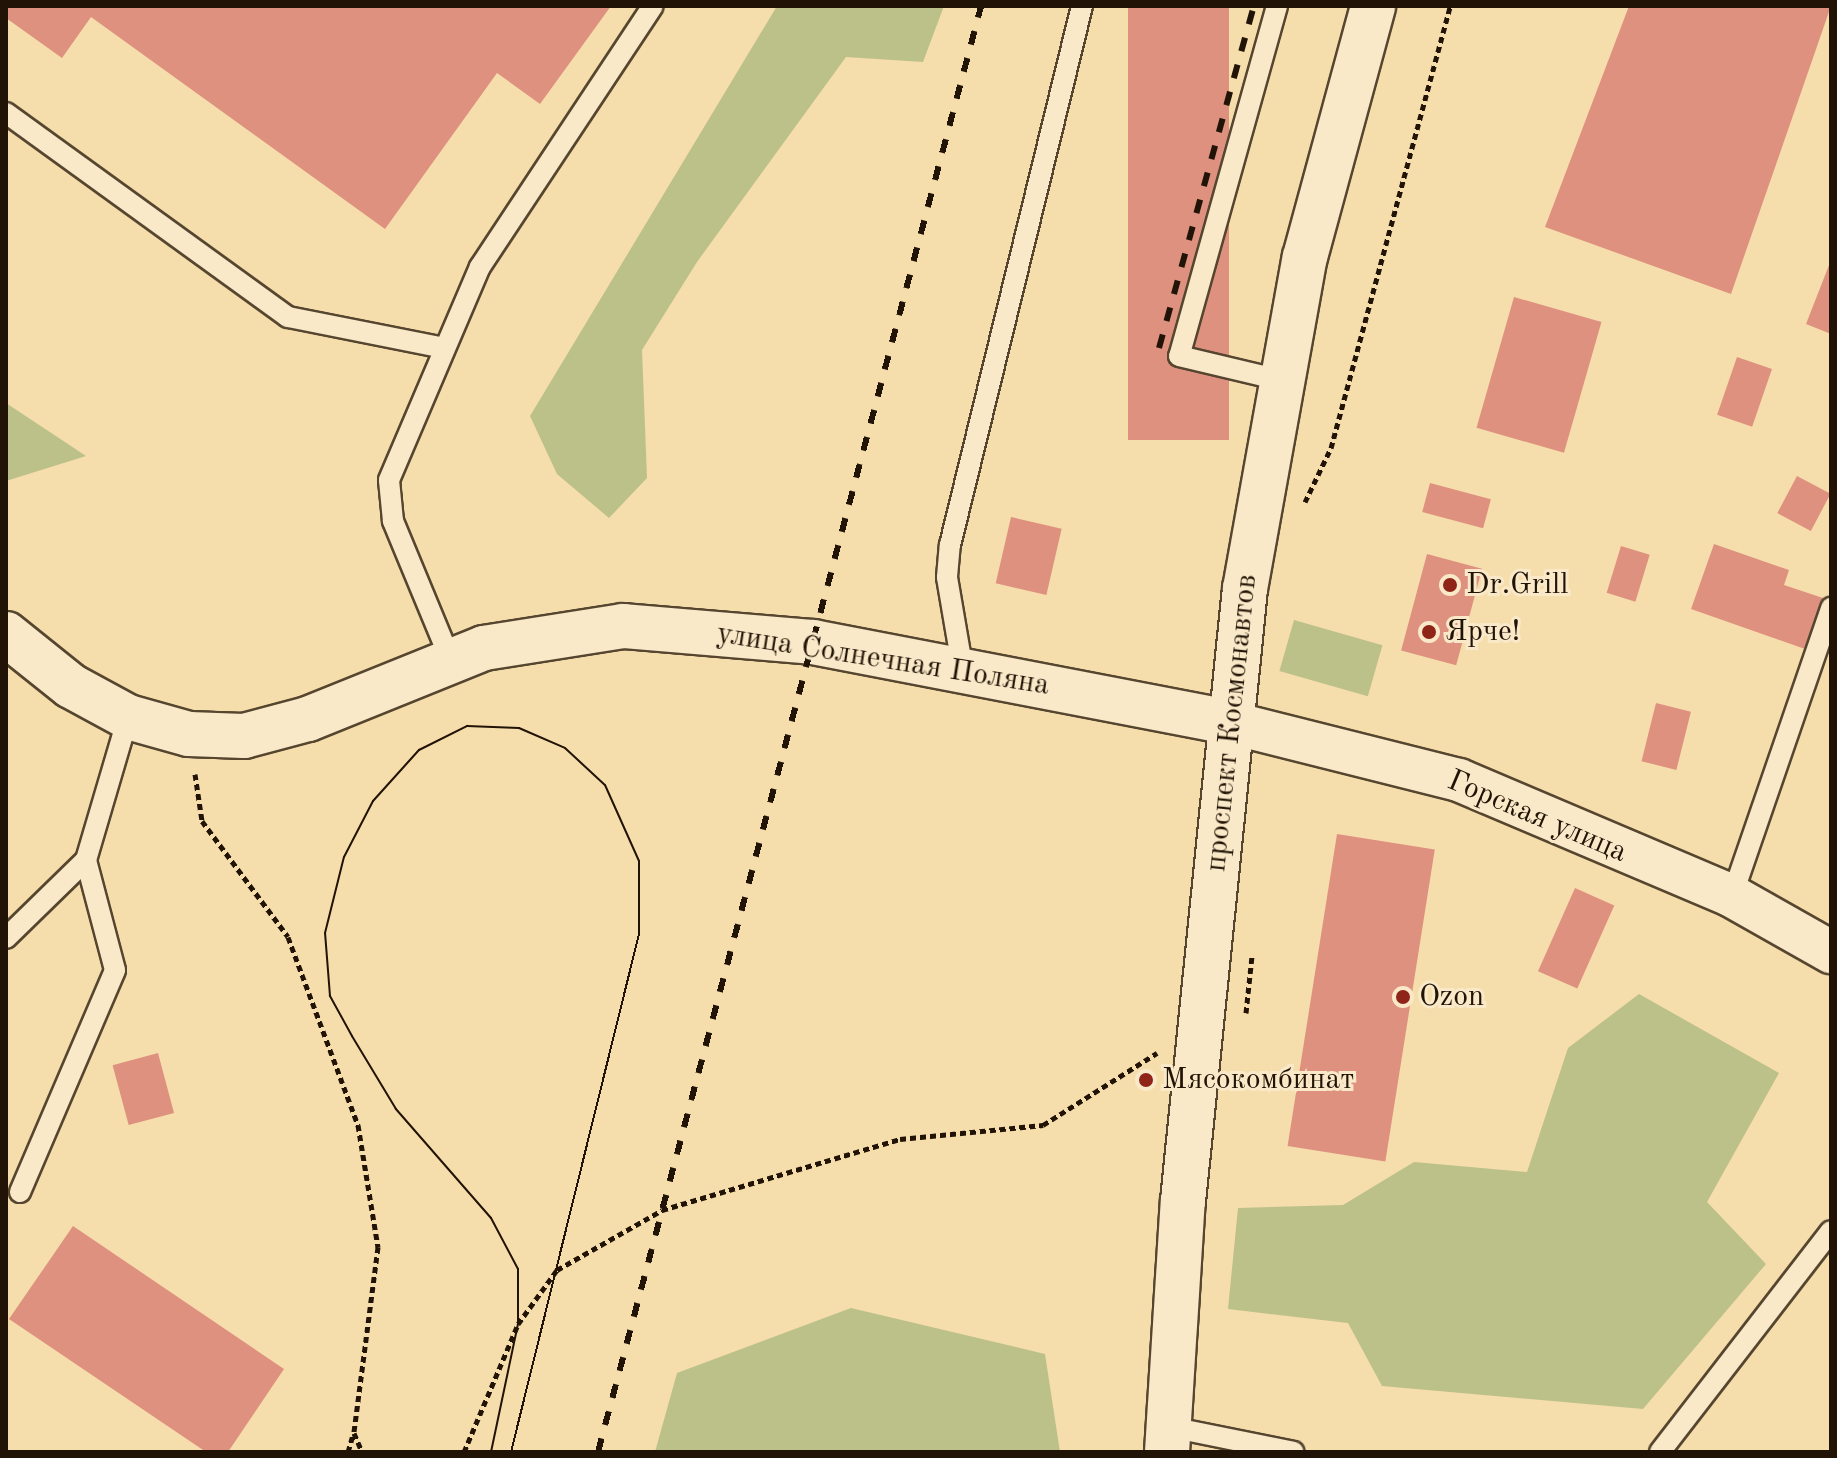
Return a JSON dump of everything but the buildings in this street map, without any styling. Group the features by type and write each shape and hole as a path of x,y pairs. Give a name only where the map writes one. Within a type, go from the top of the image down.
{"main road":[{"name":"проспект Космонавтов","path":"1168,1439 1228,722 1280,380 1373,6"},
{"name":"улица Солнечная Поляна","path":"6,634 71,686 128,717 189,734 244,736 295,722 451,661 553,633 623,626 813,642 1228,722"}],"street":[{"name":"Горская улица","path":"1228,722 1459,780 1732,896 1831,952"}],"lane":[{"path":"451,661 393,521 389,480 480,267 653,6"},
{"path":"963,671 947,577 950,545 1082,6"},
{"path":"1277,6 1179,356 1280,380"},
{"path":"6,113 288,317 444,348"},
{"path":"1732,896 1831,608"},
{"path":"6,938 86,860 128,717"},
{"path":"20,1192 115,970 86,860"},
{"path":"1660,1452 1831,1231"},
{"path":"1168,1439 1294,1452"}],"path":[{"path":"1302,511 1331,448 1450,6"},
{"path":"189,734 202,821 288,937 358,1125 378,1247 354,1433 348,1452"},
{"path":"1244,1026 1252,956"},
{"path":"464,1452 518,1324 557,1270 662,1210 900,1139 1043,1125 1168,1046"},
{"path":"354,1433 362,1452"}],"green space":[{"path":"777,6 944,6 923,62 846,57 697,262 642,350 647,478 609,518 557,474 530,416"},
{"path":"6,403 86,456 6,481"},
{"path":"1294,620 1382,645 1368,696 1279,671"},
{"path":"1639,994 1779,1073 1707,1202 1766,1264 1643,1409 1382,1386 1348,1323 1228,1309 1238,1208 1343,1205 1414,1162 1527,1172 1568,1048"},
{"path":"851,1308 1045,1354 1060,1452 655,1452 677,1373"}],"tram line":[{"path":"491,1452 518,1324 518,1269 491,1218 396,1109 352,1036 330,996 325,933 344,857 373,801 419,750 467,726 519,728 565,748 605,785 639,861 639,934 511,1452"}],"railway":[{"path":"598,1452 981,6"},
{"path":"1159,348 1254,6"}],"place":[{"name":"Dr.Grill","path":"1450,585"},
{"name":"Ярче!","path":"1429,632"},
{"name":"Ozon","path":"1403,997"},
{"name":"Мясокомбинат","path":"1146,1080"}]}
